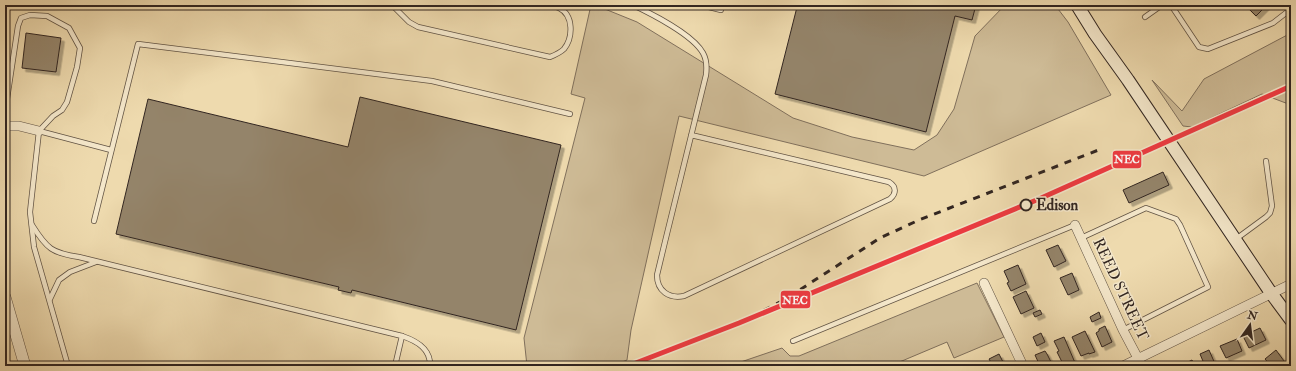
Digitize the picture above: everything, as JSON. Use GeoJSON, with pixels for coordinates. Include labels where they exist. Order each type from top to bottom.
{"type":"FeatureCollection","features":[{"type":"Feature","properties":{"kind":"main road"},"geometry":{"type":"LineString","coordinates":[[1080,7],[1095,34],[1132,86],[1271,293],[1291,320]]}},
{"type":"Feature","properties":{"kind":"street"},"geometry":{"type":"LineString","coordinates":[[5,126],[19,126],[39,131]]}},
{"type":"Feature","properties":{"kind":"street","name":"REED STREET"},"geometry":{"type":"LineString","coordinates":[[1075,225],[1123,330],[1140,362]]}},
{"type":"Feature","properties":{"kind":"street"},"geometry":{"type":"LineString","coordinates":[[984,283],[1023,366]]}},
{"type":"Feature","properties":{"kind":"street"},"geometry":{"type":"LineString","coordinates":[[1123,366],[1140,362],[1291,284]]}},
{"type":"Feature","properties":{"kind":"street"},"geometry":{"type":"LineString","coordinates":[[5,297],[25,366]]}},
{"type":"Feature","properties":{"kind":"lane"},"geometry":{"type":"LineString","coordinates":[[392,5],[410,22],[418,27],[550,57],[558,54],[564,49],[571,30],[570,22],[566,13],[559,8],[547,5]]}},
{"type":"Feature","properties":{"kind":"lane"},"geometry":{"type":"LineString","coordinates":[[633,5],[666,22],[692,41],[703,53],[707,67],[656,275],[657,282],[664,292],[670,296],[684,296],[890,199],[895,192],[894,187],[889,182],[691,135]]}},
{"type":"Feature","properties":{"kind":"lane"},"geometry":{"type":"LineString","coordinates":[[701,5],[721,10],[721,5]]}},
{"type":"Feature","properties":{"kind":"lane"},"geometry":{"type":"LineString","coordinates":[[1145,17],[1162,5]]}},
{"type":"Feature","properties":{"kind":"lane"},"geometry":{"type":"LineString","coordinates":[[1171,5],[1199,46],[1208,49],[1272,23],[1291,9]]}},
{"type":"Feature","properties":{"kind":"lane"},"geometry":{"type":"LineString","coordinates":[[5,112],[18,26],[21,18],[30,15],[46,16],[69,28],[80,48],[77,67],[67,102],[62,110],[53,116],[39,131],[30,212],[34,247],[68,366]]}},
{"type":"Feature","properties":{"kind":"lane"},"geometry":{"type":"LineString","coordinates":[[94,222],[138,44],[432,81],[570,114]]}},
{"type":"Feature","properties":{"kind":"lane"},"geometry":{"type":"LineString","coordinates":[[39,131],[111,150]]}},
{"type":"Feature","properties":{"kind":"lane"},"geometry":{"type":"LineString","coordinates":[[1235,240],[1270,213],[1272,206],[1266,161]]}},
{"type":"Feature","properties":{"kind":"lane"},"geometry":{"type":"LineString","coordinates":[[1081,238],[1146,208],[1176,219],[1180,225],[1208,287],[1123,330]]}},
{"type":"Feature","properties":{"kind":"lane"},"geometry":{"type":"LineString","coordinates":[[31,223],[43,242],[53,250],[62,254],[402,336],[419,344],[427,351],[431,359],[430,366]]}},
{"type":"Feature","properties":{"kind":"lane"},"geometry":{"type":"LineString","coordinates":[[793,341],[1075,225]]}},
{"type":"Feature","properties":{"kind":"lane"},"geometry":{"type":"LineString","coordinates":[[50,299],[59,280],[82,266],[97,262]]}},
{"type":"Feature","properties":{"kind":"lane"},"geometry":{"type":"LineString","coordinates":[[395,366],[402,336]]}},
{"type":"Feature","properties":{"kind":"shaded area"},"geometry":{"type":"Polygon","coordinates":[[[591,5],[595,5],[637,22],[793,118],[852,137],[914,150],[937,135],[954,109],[975,36],[1005,5],[1055,5],[1068,22],[1111,95],[924,176],[679,116],[631,330],[627,360],[612,366],[527,366],[524,338],[585,98],[571,94],[591,5]]]}},
{"type":"Feature","properties":{"kind":"shaded area"},"geometry":{"type":"Polygon","coordinates":[[[1291,33],[1291,105],[1262,94],[1192,127],[1183,126],[1152,80],[1182,111],[1204,79],[1291,33]]]}},
{"type":"Feature","properties":{"kind":"shaded area"},"geometry":{"type":"Polygon","coordinates":[[[977,283],[1004,337],[954,358],[947,342],[890,366],[729,366],[782,348],[790,356],[799,356],[977,283]]]}},
{"type":"Feature","properties":{"kind":"building"},"geometry":{"type":"Polygon","coordinates":[[[794,5],[976,5],[972,20],[955,16],[926,132],[775,94],[797,7],[794,7],[794,5]]]}},
{"type":"Feature","properties":{"kind":"building"},"geometry":{"type":"Polygon","coordinates":[[[1245,5],[1267,5],[1256,16],[1245,5]]]}},
{"type":"Feature","properties":{"kind":"building"},"geometry":{"type":"Polygon","coordinates":[[[26,33],[61,38],[56,72],[22,68],[26,33]]]}},
{"type":"Feature","properties":{"kind":"building"},"geometry":{"type":"Polygon","coordinates":[[[360,97],[561,145],[516,330],[352,290],[351,293],[338,290],[339,287],[116,234],[148,99],[348,147],[360,97]]]}},
{"type":"Feature","properties":{"kind":"building"},"geometry":{"type":"Polygon","coordinates":[[[1163,172],[1169,185],[1129,203],[1123,190],[1163,172]]]}},
{"type":"Feature","properties":{"kind":"building"},"geometry":{"type":"Polygon","coordinates":[[[1058,245],[1066,261],[1054,267],[1046,250],[1058,245]]]}},
{"type":"Feature","properties":{"kind":"building"},"geometry":{"type":"Polygon","coordinates":[[[1018,265],[1026,284],[1011,291],[1004,271],[1018,265]]]}},
{"type":"Feature","properties":{"kind":"building"},"geometry":{"type":"Polygon","coordinates":[[[1072,273],[1079,290],[1068,295],[1060,278],[1072,273]]]}},
{"type":"Feature","properties":{"kind":"building"},"geometry":{"type":"Polygon","coordinates":[[[1026,291],[1034,308],[1021,314],[1013,297],[1026,291]]]}},
{"type":"Feature","properties":{"kind":"building"},"geometry":{"type":"Polygon","coordinates":[[[1040,310],[1042,314],[1035,317],[1033,313],[1040,310]]]}},
{"type":"Feature","properties":{"kind":"building"},"geometry":{"type":"Polygon","coordinates":[[[1099,312],[1101,318],[1092,322],[1090,317],[1099,312]]]}},
{"type":"Feature","properties":{"kind":"building"},"geometry":{"type":"Polygon","coordinates":[[[1105,326],[1112,342],[1102,347],[1096,333],[1099,329],[1105,326]]]}},
{"type":"Feature","properties":{"kind":"building"},"geometry":{"type":"Polygon","coordinates":[[[1260,328],[1266,340],[1249,348],[1243,336],[1260,328]]]}},
{"type":"Feature","properties":{"kind":"building"},"geometry":{"type":"Polygon","coordinates":[[[1085,331],[1095,352],[1081,356],[1072,337],[1085,331]]]}},
{"type":"Feature","properties":{"kind":"building"},"geometry":{"type":"Polygon","coordinates":[[[1041,333],[1045,342],[1037,346],[1033,337],[1041,333]]]}},
{"type":"Feature","properties":{"kind":"building"},"geometry":{"type":"Polygon","coordinates":[[[1064,337],[1076,365],[1074,366],[1064,366],[1057,352],[1059,351],[1054,341],[1064,337]]]}},
{"type":"Feature","properties":{"kind":"building"},"geometry":{"type":"Polygon","coordinates":[[[1237,339],[1242,351],[1226,358],[1220,346],[1237,339]]]}},
{"type":"Feature","properties":{"kind":"building"},"geometry":{"type":"Polygon","coordinates":[[[1209,350],[1216,366],[1205,366],[1200,354],[1209,350]]]}},
{"type":"Feature","properties":{"kind":"building"},"geometry":{"type":"Polygon","coordinates":[[[1276,350],[1287,366],[1271,366],[1265,359],[1276,350]]]}},
{"type":"Feature","properties":{"kind":"building"},"geometry":{"type":"Polygon","coordinates":[[[1045,351],[1053,366],[1040,366],[1035,355],[1045,351]]]}},
{"type":"Feature","properties":{"kind":"building"},"geometry":{"type":"Polygon","coordinates":[[[999,354],[1003,362],[993,366],[989,359],[999,354]]]}},
{"type":"Feature","properties":{"kind":"building"},"geometry":{"type":"Polygon","coordinates":[[[1192,360],[1195,366],[1182,366],[1182,365],[1192,360]]]}},
{"type":"Feature","properties":{"kind":"railway"},"geometry":{"type":"LineString","coordinates":[[739,323],[784,300],[880,238],[919,220],[1101,149]]}},
{"type":"Feature","properties":{"kind":"transit line","name":"NEC"},"geometry":{"type":"LineString","coordinates":[[628,366],[739,323],[1039,199],[1291,86]]}},
{"type":"Feature","properties":{"kind":"place","name":"Edison"},"geometry":{"type":"Point","coordinates":[1026,205]}}]}
